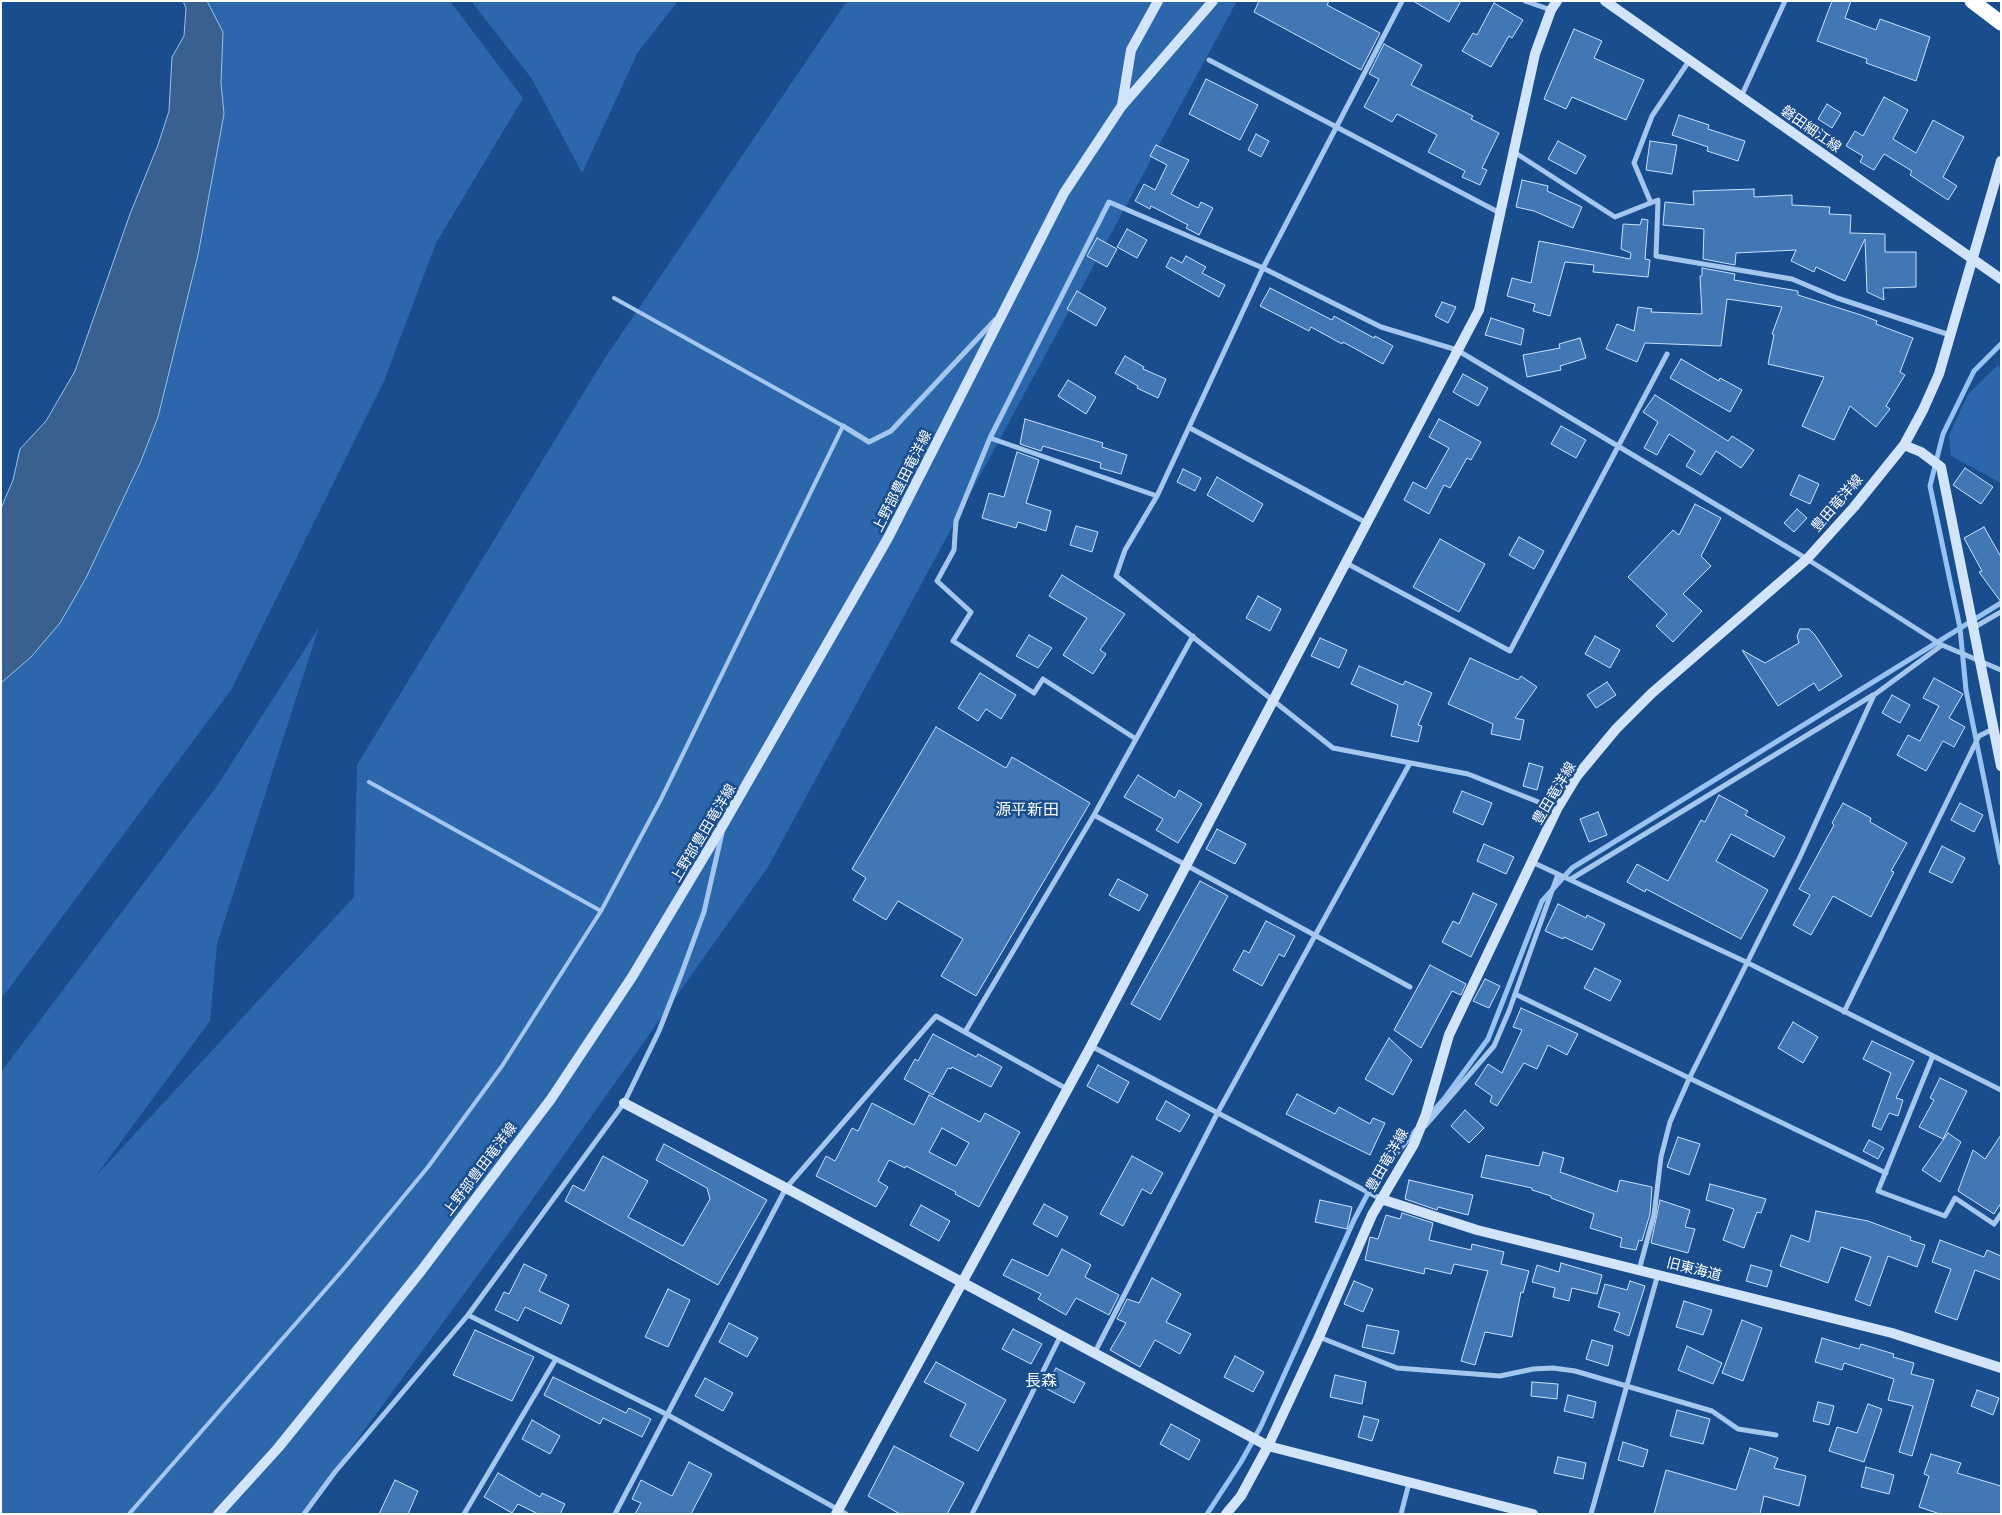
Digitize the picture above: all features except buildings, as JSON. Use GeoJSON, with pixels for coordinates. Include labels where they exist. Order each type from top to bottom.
{"type":"FeatureCollection","features":[{"type":"Feature","properties":{"kind":"highway"},"geometry":{"type":"LineString","coordinates":[[1972,1],[2001,23]]}},
{"type":"Feature","properties":{"kind":"main road","name":"上野部豊田竜洋線"},"geometry":{"type":"LineString","coordinates":[[1121,107],[1132,50],[1158,1]]}},
{"type":"Feature","properties":{"kind":"main road","name":"上野部豊田竜洋線"},"geometry":{"type":"LineString","coordinates":[[218,1514],[278,1448],[421,1271],[550,1099],[632,977],[724,825],[888,538],[1064,193],[1121,107],[1213,1]]}},
{"type":"Feature","properties":{"kind":"main road","name":"磐田細江線"},"geometry":{"type":"LineString","coordinates":[[1605,1],[1974,258],[2001,279]]}},
{"type":"Feature","properties":{"kind":"main road"},"geometry":{"type":"LineString","coordinates":[[840,1513],[960,1282],[1090,1046],[1479,310],[1535,54],[1554,6]]}},
{"type":"Feature","properties":{"kind":"main road","name":"豊田竜洋線"},"geometry":{"type":"LineString","coordinates":[[1226,1514],[1241,1496],[1268,1446],[1319,1337],[1372,1214],[1419,1132],[1449,1035],[1557,809],[1577,776],[1616,728],[1652,693],[1807,559],[1854,507],[1904,445],[1923,410],[1939,374],[2001,161]]}},
{"type":"Feature","properties":{"kind":"main road"},"geometry":{"type":"LineString","coordinates":[[1904,445],[1920,452],[1941,467],[2001,766]]}},
{"type":"Feature","properties":{"kind":"main road"},"geometry":{"type":"LineString","coordinates":[[624,1104],[786,1188],[1060,1337],[1268,1446],[1533,1514]]}},
{"type":"Feature","properties":{"kind":"main road","name":"旧東海道"},"geometry":{"type":"LineString","coordinates":[[1381,1199],[1477,1230],[1892,1333],[2001,1368]]}},
{"type":"Feature","properties":{"kind":"street"},"geometry":{"type":"LineString","coordinates":[[1402,1],[1263,268],[1157,496],[1125,550],[1116,576],[1333,748],[1468,774],[1557,809]]}},
{"type":"Feature","properties":{"kind":"street"},"geometry":{"type":"LineString","coordinates":[[1525,1],[1554,6]]}},
{"type":"Feature","properties":{"kind":"street"},"geometry":{"type":"LineString","coordinates":[[1742,97],[1785,1]]}},
{"type":"Feature","properties":{"kind":"street"},"geometry":{"type":"LineString","coordinates":[[1209,60],[1500,213]]}},
{"type":"Feature","properties":{"kind":"street"},"geometry":{"type":"LineString","coordinates":[[1651,203],[1634,163],[1652,116],[1689,60]]}},
{"type":"Feature","properties":{"kind":"street"},"geometry":{"type":"LineString","coordinates":[[1514,152],[1615,217],[1658,200],[1656,256],[1792,279],[1837,298],[1950,335]]}},
{"type":"Feature","properties":{"kind":"street"},"geometry":{"type":"LineString","coordinates":[[1136,739],[1043,679],[1034,694],[953,641],[971,612],[937,581],[954,550],[956,521],[990,438],[1109,202],[1263,268],[1381,327],[1457,350],[1807,559],[1942,645],[1979,659],[2001,670]]}},
{"type":"Feature","properties":{"kind":"street"},"geometry":{"type":"LineString","coordinates":[[843,426],[869,442],[891,431],[1007,306]]}},
{"type":"Feature","properties":{"kind":"street"},"geometry":{"type":"LineString","coordinates":[[1346,563],[1510,651],[1667,354]]}},
{"type":"Feature","properties":{"kind":"street"},"geometry":{"type":"LineString","coordinates":[[1190,428],[1367,523]]}},
{"type":"Feature","properties":{"kind":"street"},"geometry":{"type":"LineString","coordinates":[[990,438],[1157,496]]}},
{"type":"Feature","properties":{"kind":"street"},"geometry":{"type":"LineString","coordinates":[[1973,629],[2001,612]]}},
{"type":"Feature","properties":{"kind":"street"},"geometry":{"type":"LineString","coordinates":[[966,1032],[1094,815],[1193,636]]}},
{"type":"Feature","properties":{"kind":"street"},"geometry":{"type":"LineString","coordinates":[[1571,879],[1874,695],[1942,645]]}},
{"type":"Feature","properties":{"kind":"street"},"geometry":{"type":"LineString","coordinates":[[1638,1270],[1654,1215],[1661,1157],[1670,1122],[1689,1078],[1799,859],[1874,695]]}},
{"type":"Feature","properties":{"kind":"street"},"geometry":{"type":"LineString","coordinates":[[1844,1012],[1979,736],[1993,730]]}},
{"type":"Feature","properties":{"kind":"street"},"geometry":{"type":"LineString","coordinates":[[1094,1355],[1218,1112],[1317,936],[1410,763]]}},
{"type":"Feature","properties":{"kind":"street"},"geometry":{"type":"LineString","coordinates":[[1094,815],[1410,987]]}},
{"type":"Feature","properties":{"kind":"street"},"geometry":{"type":"LineString","coordinates":[[304,1514],[335,1472],[468,1315],[624,1104],[660,1031],[704,912],[724,825]]}},
{"type":"Feature","properties":{"kind":"street"},"geometry":{"type":"LineString","coordinates":[[1532,862],[1746,962],[1932,1058],[2001,1090]]}},
{"type":"Feature","properties":{"kind":"street"},"geometry":{"type":"LineString","coordinates":[[1419,1132],[1494,1046],[1515,994],[1558,874]]}},
{"type":"Feature","properties":{"kind":"street"},"geometry":{"type":"LineString","coordinates":[[1515,994],[1886,1173]]}},
{"type":"Feature","properties":{"kind":"street"},"geometry":{"type":"LineString","coordinates":[[615,1514],[786,1188],[936,1016],[1067,1089]]}},
{"type":"Feature","properties":{"kind":"street"},"geometry":{"type":"LineString","coordinates":[[1090,1046],[1381,1199]]}},
{"type":"Feature","properties":{"kind":"street"},"geometry":{"type":"LineString","coordinates":[[1932,1058],[1878,1191],[1945,1216],[1955,1198],[1994,1224],[2001,1214]]}},
{"type":"Feature","properties":{"kind":"street"},"geometry":{"type":"LineString","coordinates":[[1591,1514],[1658,1274]]}},
{"type":"Feature","properties":{"kind":"street"},"geometry":{"type":"LineString","coordinates":[[468,1315],[668,1415],[840,1513]]}},
{"type":"Feature","properties":{"kind":"street"},"geometry":{"type":"LineString","coordinates":[[972,1514],[1060,1337]]}},
{"type":"Feature","properties":{"kind":"street"},"geometry":{"type":"LineString","coordinates":[[1319,1337],[1397,1368],[1500,1376],[1533,1369],[1553,1368],[1627,1386],[1712,1411],[1738,1429],[1776,1434]]}},
{"type":"Feature","properties":{"kind":"street"},"geometry":{"type":"LineString","coordinates":[[464,1514],[556,1359]]}},
{"type":"Feature","properties":{"kind":"street"},"geometry":{"type":"LineString","coordinates":[[1401,1514],[1409,1483]]}},
{"type":"Feature","properties":{"kind":"lane"},"geometry":{"type":"LineString","coordinates":[[128,1514],[347,1265],[428,1167],[502,1066],[601,911],[661,799],[843,426],[614,298]]}},
{"type":"Feature","properties":{"kind":"lane"},"geometry":{"type":"LineString","coordinates":[[369,782],[601,911]]}},
{"type":"Feature","properties":{"kind":"shaded area"},"geometry":{"type":"Polygon","coordinates":[[[183,1],[207,1],[223,32],[221,83],[224,114],[198,255],[158,417],[141,461],[86,578],[60,623],[31,657],[1,683],[1,508],[13,480],[20,449],[46,421],[75,371],[130,214],[158,145],[169,111],[172,57],[184,36],[186,8],[183,1]]]}},
{"type":"Feature","properties":{"kind":"shaded area"},"geometry":{"type":"Polygon","coordinates":[[[206,1],[450,1],[523,98],[436,243],[384,381],[231,690],[1,999],[1,678],[206,1]]]}},
{"type":"Feature","properties":{"kind":"shaded area"},"geometry":{"type":"Polygon","coordinates":[[[471,1],[678,1],[638,52],[582,173],[532,79],[471,1]]]}},
{"type":"Feature","properties":{"kind":"shaded area"},"geometry":{"type":"Polygon","coordinates":[[[847,1],[1237,1],[768,867],[510,1231],[303,1514],[1,1514],[1,1072],[217,786],[319,627],[217,944],[210,1021],[95,1177],[354,897],[357,765],[603,361],[847,1]]]}},
{"type":"Feature","properties":{"kind":"shaded area"},"geometry":{"type":"Polygon","coordinates":[[[1998,365],[2001,369],[2001,483],[1951,456],[1949,435],[1968,394],[1998,365]]]}},
{"type":"Feature","properties":{"kind":"waterway"},"geometry":{"type":"LineString","coordinates":[[2001,344],[1974,371],[1943,434],[1930,486],[1960,628],[1966,690],[2001,863]]}},
{"type":"Feature","properties":{"kind":"waterway"},"geometry":{"type":"LineString","coordinates":[[1427,1118],[1444,1099],[1488,1039],[1542,901],[1572,868],[2001,603]]}},
{"type":"Feature","properties":{"kind":"waterway"},"geometry":{"type":"LineString","coordinates":[[1207,1514],[1241,1462],[1261,1426],[1354,1220],[1376,1178],[1416,1130]]}},
{"type":"Feature","properties":{"kind":"district","name":"源平新田"},"geometry":{"type":"Point","coordinates":[1027,810]}},
{"type":"Feature","properties":{"kind":"district","name":"長森"},"geometry":{"type":"Point","coordinates":[1041,1381]}}]}
